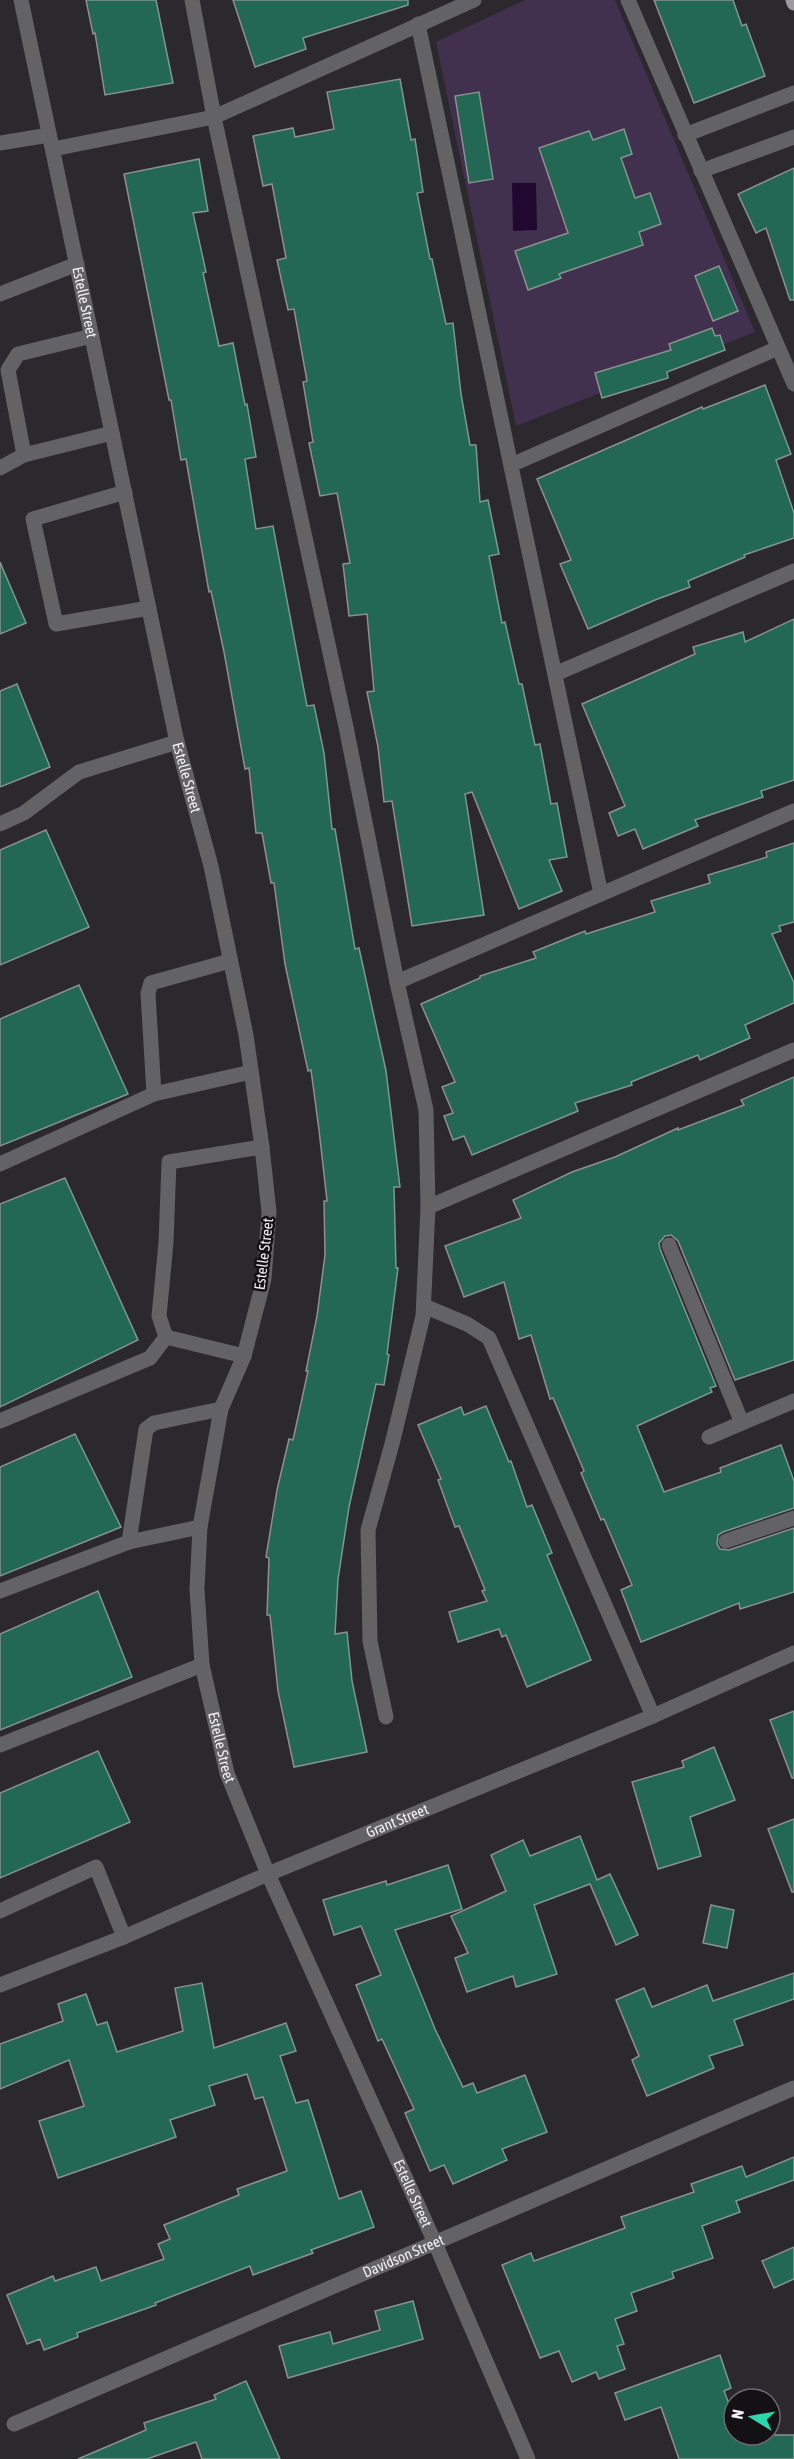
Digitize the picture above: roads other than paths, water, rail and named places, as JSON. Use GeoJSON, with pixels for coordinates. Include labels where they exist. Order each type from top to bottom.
{"type":"FeatureCollection","features":[{"type":"Feature","properties":{"kind":"street","name":"Estelle Street"},"geometry":{"type":"LineString","coordinates":[[21,0],[177,742],[211,866],[251,1072],[262,1147],[269,1212],[264,1279],[244,1356],[221,1409],[200,1527],[197,1589],[202,1665],[227,1773],[268,1874],[435,2243],[528,2459]]}},
{"type":"Feature","properties":{"kind":"street"},"geometry":{"type":"LineString","coordinates":[[192,0],[214,117],[426,1110],[428,1207],[423,1316],[392,1444],[368,1530],[370,1641],[386,1716]]}},
{"type":"Feature","properties":{"kind":"street"},"geometry":{"type":"LineString","coordinates":[[0,143],[51,142],[214,117],[474,0]]}},
{"type":"Feature","properties":{"kind":"street"},"geometry":{"type":"LineString","coordinates":[[628,0],[794,384]]}},
{"type":"Feature","properties":{"kind":"street"},"geometry":{"type":"LineString","coordinates":[[418,24],[601,894]]}},
{"type":"Feature","properties":{"kind":"street"},"geometry":{"type":"LineString","coordinates":[[686,135],[794,93]]}},
{"type":"Feature","properties":{"kind":"street"},"geometry":{"type":"LineString","coordinates":[[701,171],[794,137]]}},
{"type":"Feature","properties":{"kind":"street"},"geometry":{"type":"LineString","coordinates":[[0,294],[77,264]]}},
{"type":"Feature","properties":{"kind":"street"},"geometry":{"type":"LineString","coordinates":[[24,455],[8,370],[18,354],[92,336]]}},
{"type":"Feature","properties":{"kind":"street"},"geometry":{"type":"LineString","coordinates":[[511,465],[778,348]]}},
{"type":"Feature","properties":{"kind":"street"},"geometry":{"type":"LineString","coordinates":[[0,468],[24,455],[112,433]]}},
{"type":"Feature","properties":{"kind":"street"},"geometry":{"type":"LineString","coordinates":[[125,492],[33,519],[56,624],[149,608]]}},
{"type":"Feature","properties":{"kind":"street"},"geometry":{"type":"LineString","coordinates":[[555,674],[794,571]]}},
{"type":"Feature","properties":{"kind":"street"},"geometry":{"type":"LineString","coordinates":[[0,824],[24,813],[79,772],[177,742]]}},
{"type":"Feature","properties":{"kind":"street"},"geometry":{"type":"LineString","coordinates":[[397,982],[794,811]]}},
{"type":"Feature","properties":{"kind":"street"},"geometry":{"type":"LineString","coordinates":[[154,1094],[148,993],[150,983],[230,961]]}},
{"type":"Feature","properties":{"kind":"street"},"geometry":{"type":"LineString","coordinates":[[428,1207],[794,1050]]}},
{"type":"Feature","properties":{"kind":"street"},"geometry":{"type":"LineString","coordinates":[[0,1164],[154,1094],[251,1072]]}},
{"type":"Feature","properties":{"kind":"street"},"geometry":{"type":"LineString","coordinates":[[166,1337],[159,1316],[166,1243],[169,1162],[262,1147]]}},
{"type":"Feature","properties":{"kind":"street"},"geometry":{"type":"LineString","coordinates":[[669,1245],[742,1423]]}},
{"type":"Feature","properties":{"kind":"street"},"geometry":{"type":"LineString","coordinates":[[424,1306],[467,1324],[489,1338],[653,1716]]}},
{"type":"Feature","properties":{"kind":"street"},"geometry":{"type":"LineString","coordinates":[[166,1337],[244,1356]]}},
{"type":"Feature","properties":{"kind":"street"},"geometry":{"type":"LineString","coordinates":[[0,1421],[150,1359],[166,1337]]}},
{"type":"Feature","properties":{"kind":"street"},"geometry":{"type":"LineString","coordinates":[[709,1437],[793,1405]]}},
{"type":"Feature","properties":{"kind":"street"},"geometry":{"type":"LineString","coordinates":[[129,1542],[146,1429],[154,1423],[221,1409]]}},
{"type":"Feature","properties":{"kind":"street"},"geometry":{"type":"LineString","coordinates":[[726,1541],[794,1518]]}},
{"type":"Feature","properties":{"kind":"street"},"geometry":{"type":"LineString","coordinates":[[0,1591],[129,1542],[200,1527]]}},
{"type":"Feature","properties":{"kind":"street","name":"Grant Street"},"geometry":{"type":"LineString","coordinates":[[0,1986],[124,1937],[268,1874],[653,1716],[794,1653]]}},
{"type":"Feature","properties":{"kind":"street"},"geometry":{"type":"LineString","coordinates":[[0,1745],[202,1665]]}},
{"type":"Feature","properties":{"kind":"street"},"geometry":{"type":"LineString","coordinates":[[0,1911],[96,1867],[124,1937]]}},
{"type":"Feature","properties":{"kind":"street","name":"Davidson Street"},"geometry":{"type":"LineString","coordinates":[[14,2424],[794,2088]]}}]}
